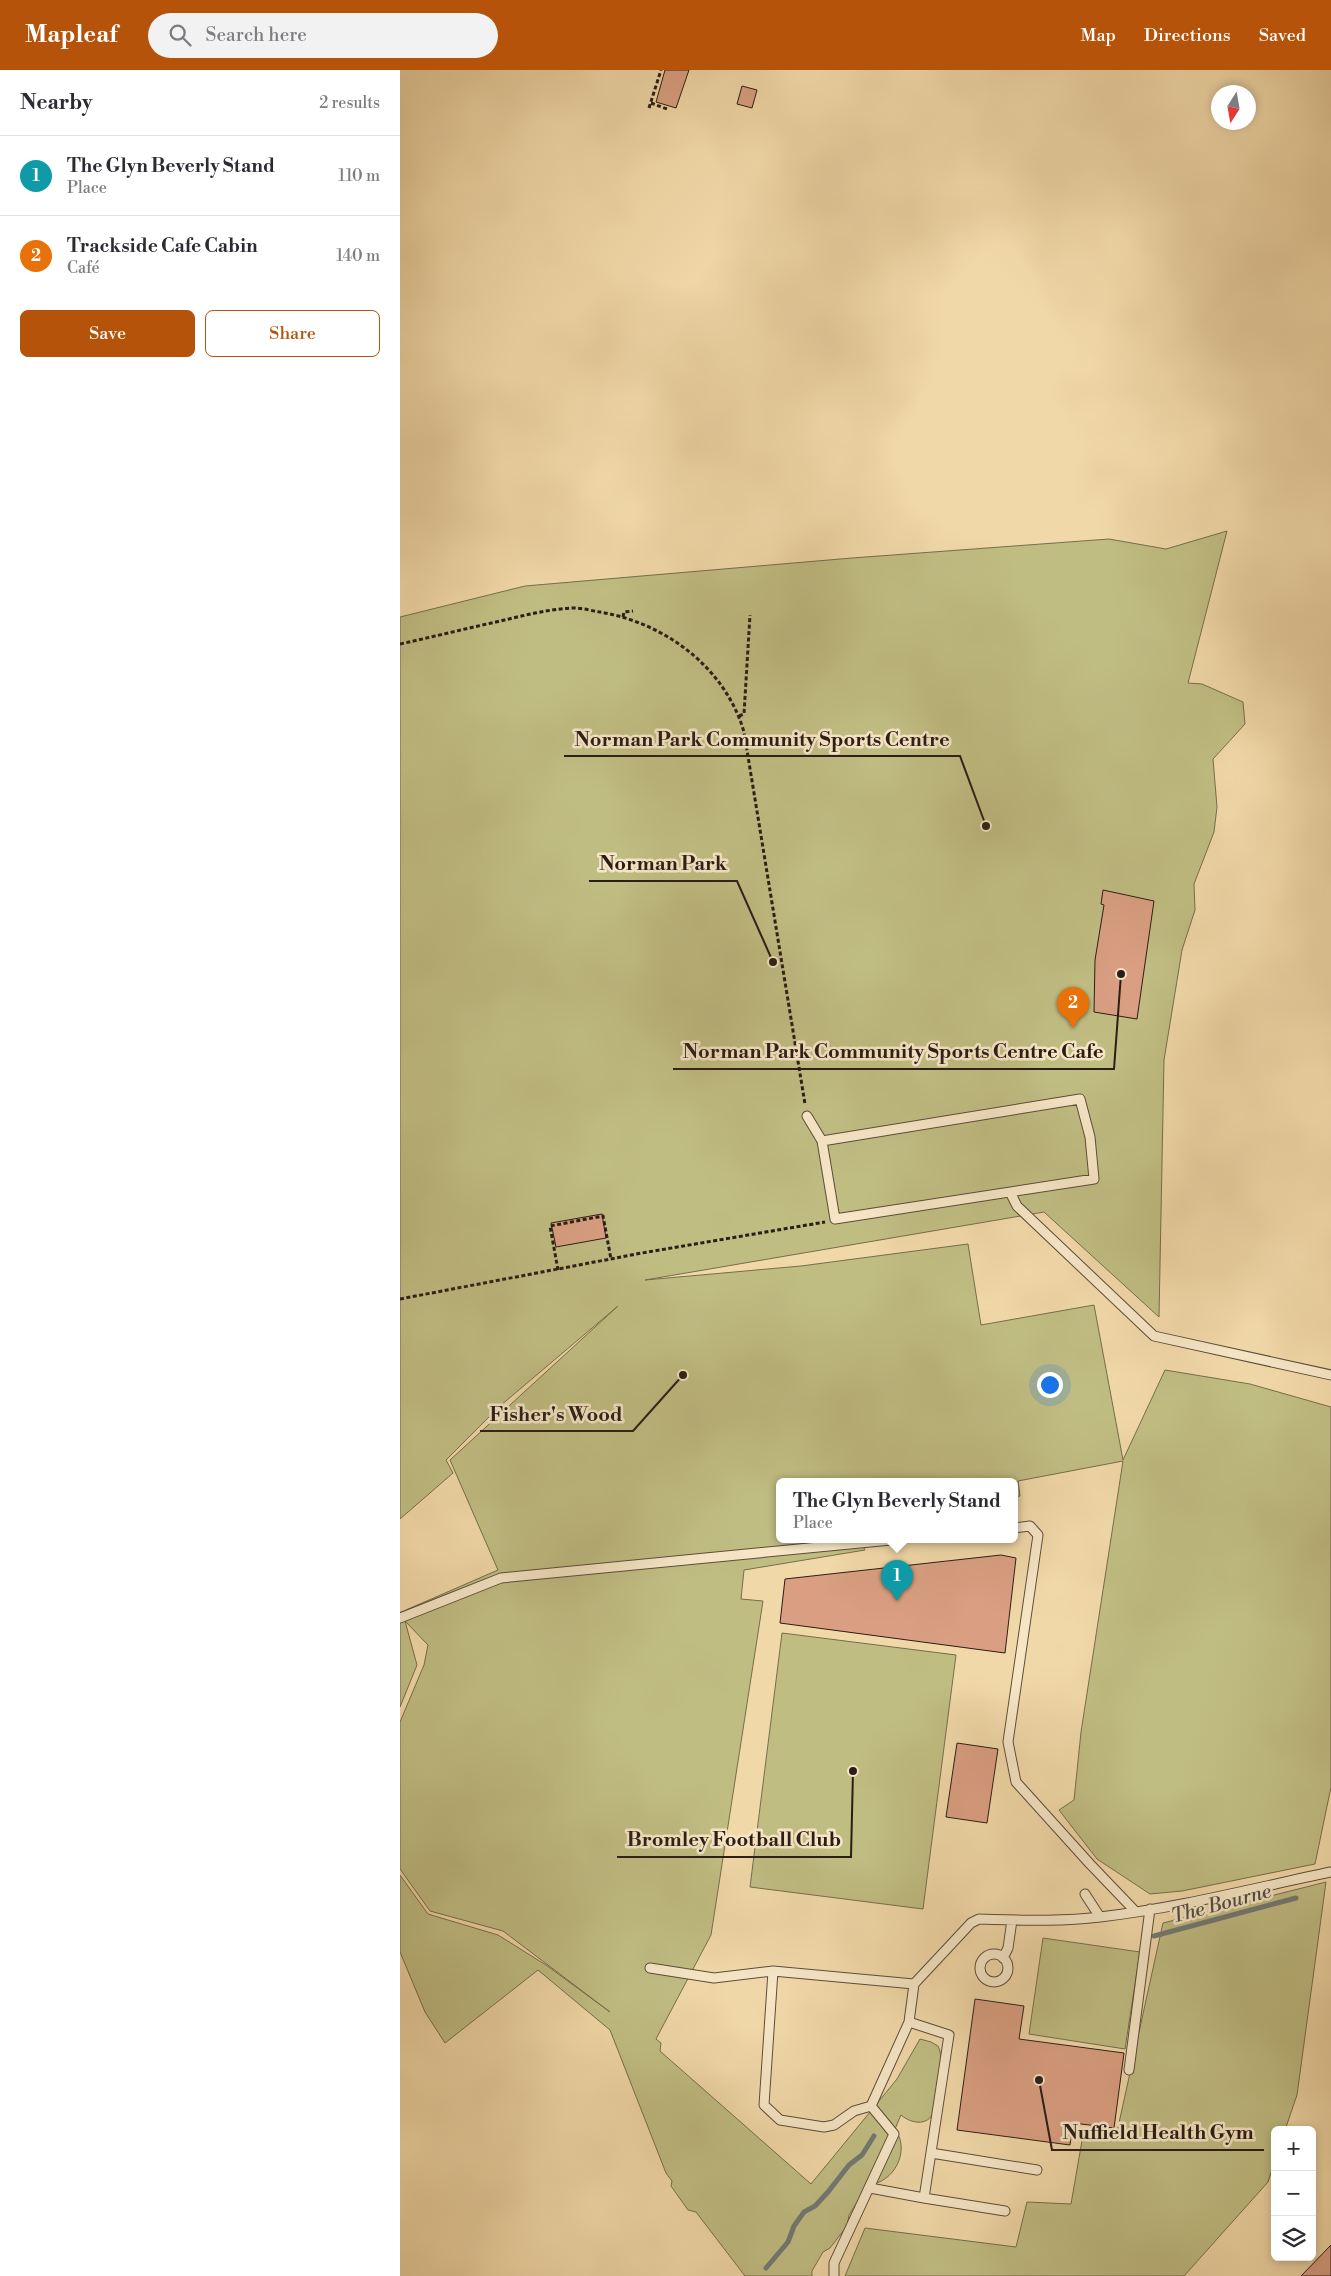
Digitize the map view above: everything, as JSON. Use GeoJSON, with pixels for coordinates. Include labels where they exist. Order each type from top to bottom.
{"type":"FeatureCollection","features":[{"type":"Feature","properties":{"kind":"lane"},"geometry":{"type":"LineString","coordinates":[[807,1116],[822,1141],[835,1219],[1094,1179],[1090,1137],[1080,1099],[822,1141]]}},
{"type":"Feature","properties":{"kind":"lane"},"geometry":{"type":"LineString","coordinates":[[1010,1192],[1017,1206],[1154,1336],[1331,1374]]}},
{"type":"Feature","properties":{"kind":"lane"},"geometry":{"type":"LineString","coordinates":[[1018,1528],[1030,1526],[1038,1534],[1008,1742],[1016,1782],[1135,1911]]}},
{"type":"Feature","properties":{"kind":"lane"},"geometry":{"type":"LineString","coordinates":[[400,1618],[501,1578],[860,1543]]}},
{"type":"Feature","properties":{"kind":"lane"},"geometry":{"type":"LineString","coordinates":[[773,1971],[764,2105],[780,2120],[824,2127],[834,2125],[854,2111],[871,2106],[909,2022],[914,1984],[971,1923],[979,1919],[1047,1920],[1100,1917],[1196,1903],[1331,1872]]}},
{"type":"Feature","properties":{"kind":"lane"},"geometry":{"type":"LineString","coordinates":[[1085,1894],[1100,1917]]}},
{"type":"Feature","properties":{"kind":"lane"},"geometry":{"type":"LineString","coordinates":[[1128,2070],[1150,1909]]}},
{"type":"Feature","properties":{"kind":"lane"},"geometry":{"type":"LineString","coordinates":[[1004,1958],[1008,1948],[1012,1920]]}},
{"type":"Feature","properties":{"kind":"lane"},"geometry":{"type":"LineString","coordinates":[[650,1968],[714,1978],[773,1971],[914,1984]]}},
{"type":"Feature","properties":{"kind":"lane"},"geometry":{"type":"LineString","coordinates":[[909,2022],[949,2035],[924,2198]]}},
{"type":"Feature","properties":{"kind":"lane"},"geometry":{"type":"LineString","coordinates":[[834,2276],[834,2263],[894,2134],[871,2106]]}},
{"type":"Feature","properties":{"kind":"lane"},"geometry":{"type":"LineString","coordinates":[[931,2153],[1037,2170]]}},
{"type":"Feature","properties":{"kind":"lane"},"geometry":{"type":"LineString","coordinates":[[870,2188],[1005,2211]]}},
{"type":"Feature","properties":{"kind":"path"},"geometry":{"type":"LineString","coordinates":[[649,108],[661,70]]}},
{"type":"Feature","properties":{"kind":"path"},"geometry":{"type":"LineString","coordinates":[[650,104],[666,109]]}},
{"type":"Feature","properties":{"kind":"path"},"geometry":{"type":"LineString","coordinates":[[400,644],[545,610],[576,608],[623,617],[650,628],[681,646],[696,658],[721,684],[739,716],[744,732],[807,1116]]}},
{"type":"Feature","properties":{"kind":"path"},"geometry":{"type":"LineString","coordinates":[[623,617],[624,612],[632,611]]}},
{"type":"Feature","properties":{"kind":"path"},"geometry":{"type":"LineString","coordinates":[[739,716],[744,714],[750,615]]}},
{"type":"Feature","properties":{"kind":"path"},"geometry":{"type":"LineString","coordinates":[[558,1270],[550,1226],[591,1220],[603,1216],[611,1259]]}},
{"type":"Feature","properties":{"kind":"path"},"geometry":{"type":"LineString","coordinates":[[400,1299],[835,1219]]}},
{"type":"Feature","properties":{"kind":"shaded area"},"geometry":{"type":"Polygon","coordinates":[[[1227,531],[1188,683],[1202,684],[1243,702],[1245,724],[1213,759],[1217,807],[1214,832],[1194,884],[1195,910],[1182,950],[1164,1060],[1159,1317],[1044,1212],[645,1280],[801,1266],[968,1244],[981,1325],[1094,1305],[1123,1460],[1165,1370],[1250,1384],[1331,1407],[1331,1787],[1315,1864],[1182,1891],[1150,1894],[1097,1859],[1059,1810],[1074,1800],[1081,1732],[1123,1461],[1018,1481],[1018,1478],[776,1478],[776,1543],[862,1543],[865,1550],[744,1570],[741,1599],[763,1601],[711,1935],[656,2039],[661,2043],[660,2051],[811,2184],[897,2079],[920,2039],[938,2046],[941,2055],[941,2066],[936,2092],[936,2107],[933,2115],[925,2121],[916,2122],[901,2115],[895,2129],[900,2138],[901,2147],[897,2164],[885,2178],[877,2183],[868,2185],[849,2215],[847,2226],[830,2248],[823,2252],[812,2271],[812,2276],[745,2276],[696,2212],[688,2210],[671,2186],[672,2181],[666,2173],[610,2030],[538,1970],[445,2043],[425,2012],[400,1952],[400,1875],[428,1914],[498,1935],[546,1965],[610,2012],[503,1931],[430,1911],[400,1869],[400,1722],[424,1665],[428,1645],[405,1621],[417,1665],[400,1707],[400,1622],[405,1619],[406,1610],[498,1570],[450,1460],[618,1306],[500,1406],[446,1460],[453,1473],[400,1519],[400,617],[525,586],[852,558],[1109,539],[1166,549],[1227,531]]]}},
{"type":"Feature","properties":{"kind":"shaded area"},"geometry":{"type":"Polygon","coordinates":[[[782,1633],[956,1655],[923,1909],[750,1887],[782,1633]]]}},
{"type":"Feature","properties":{"kind":"shaded area"},"geometry":{"type":"Polygon","coordinates":[[[1326,1882],[1297,2095],[1286,2126],[1271,2126],[1271,2173],[1268,2182],[1184,2276],[845,2276],[865,2228],[1016,2247],[1027,2202],[1071,2204],[1084,2129],[1117,2132],[1163,1923],[1326,1882]]]}},
{"type":"Feature","properties":{"kind":"shaded area"},"geometry":{"type":"Polygon","coordinates":[[[1043,1938],[1140,1952],[1125,2049],[1029,2034],[1043,1938]]]}},
{"type":"Feature","properties":{"kind":"building"},"geometry":{"type":"Polygon","coordinates":[[[665,70],[689,70],[676,108],[656,102],[665,70]]]}},
{"type":"Feature","properties":{"kind":"building"},"geometry":{"type":"Polygon","coordinates":[[[742,86],[757,90],[752,108],[737,104],[742,86]]]}},
{"type":"Feature","properties":{"kind":"building"},"geometry":{"type":"Polygon","coordinates":[[[1103,890],[1154,901],[1137,1019],[1094,1012],[1095,960],[1104,905],[1101,904],[1103,890]]]}},
{"type":"Feature","properties":{"kind":"building"},"geometry":{"type":"Polygon","coordinates":[[[602,1214],[606,1238],[556,1247],[551,1223],[602,1214]]]}},
{"type":"Feature","properties":{"kind":"building"},"geometry":{"type":"Polygon","coordinates":[[[1001,1555],[1016,1558],[1005,1653],[780,1623],[785,1579],[1001,1555]]]}},
{"type":"Feature","properties":{"kind":"building"},"geometry":{"type":"Polygon","coordinates":[[[957,1743],[998,1749],[987,1823],[946,1817],[957,1743]]]}},
{"type":"Feature","properties":{"kind":"building"},"geometry":{"type":"Polygon","coordinates":[[[975,1999],[1024,2006],[1019,2039],[1124,2053],[1114,2128],[1073,2123],[1070,2145],[957,2130],[975,1999]]]}},
{"type":"Feature","properties":{"kind":"building"},"geometry":{"type":"Polygon","coordinates":[[[1331,2245],[1331,2276],[1301,2276],[1316,2261],[1331,2245]]]}},
{"type":"Feature","properties":{"kind":"waterway","name":"The Bourne"},"geometry":{"type":"LineString","coordinates":[[1154,1936],[1296,1898]]}},
{"type":"Feature","properties":{"kind":"waterway","name":"The Bourne"},"geometry":{"type":"LineString","coordinates":[[766,2268],[788,2242],[794,2226],[804,2212],[815,2206],[828,2192],[849,2165],[862,2155],[874,2136]]}},
{"type":"Feature","properties":{"kind":"place","name":"Norman Park Community Sports Centre"},"geometry":{"type":"Point","coordinates":[986,826]}},
{"type":"Feature","properties":{"kind":"place","name":"Norman Park"},"geometry":{"type":"Point","coordinates":[773,962]}},
{"type":"Feature","properties":{"kind":"place","name":"Norman Park Community Sports Centre Cafe"},"geometry":{"type":"Point","coordinates":[1121,974]}},
{"type":"Feature","properties":{"kind":"place","name":"Trackside Cafe Cabin"},"geometry":{"type":"Point","coordinates":[1073,1028]}},
{"type":"Feature","properties":{"kind":"place","name":"Fisher's Wood"},"geometry":{"type":"Point","coordinates":[683,1375]}},
{"type":"Feature","properties":{"kind":"place","name":"The Glyn Beverly Stand"},"geometry":{"type":"Point","coordinates":[897,1601]}},
{"type":"Feature","properties":{"kind":"place","name":"Bromley Football Club"},"geometry":{"type":"Point","coordinates":[853,1771]}},
{"type":"Feature","properties":{"kind":"place","name":"Nuffield Health Gym"},"geometry":{"type":"Point","coordinates":[1039,2080]}}]}
